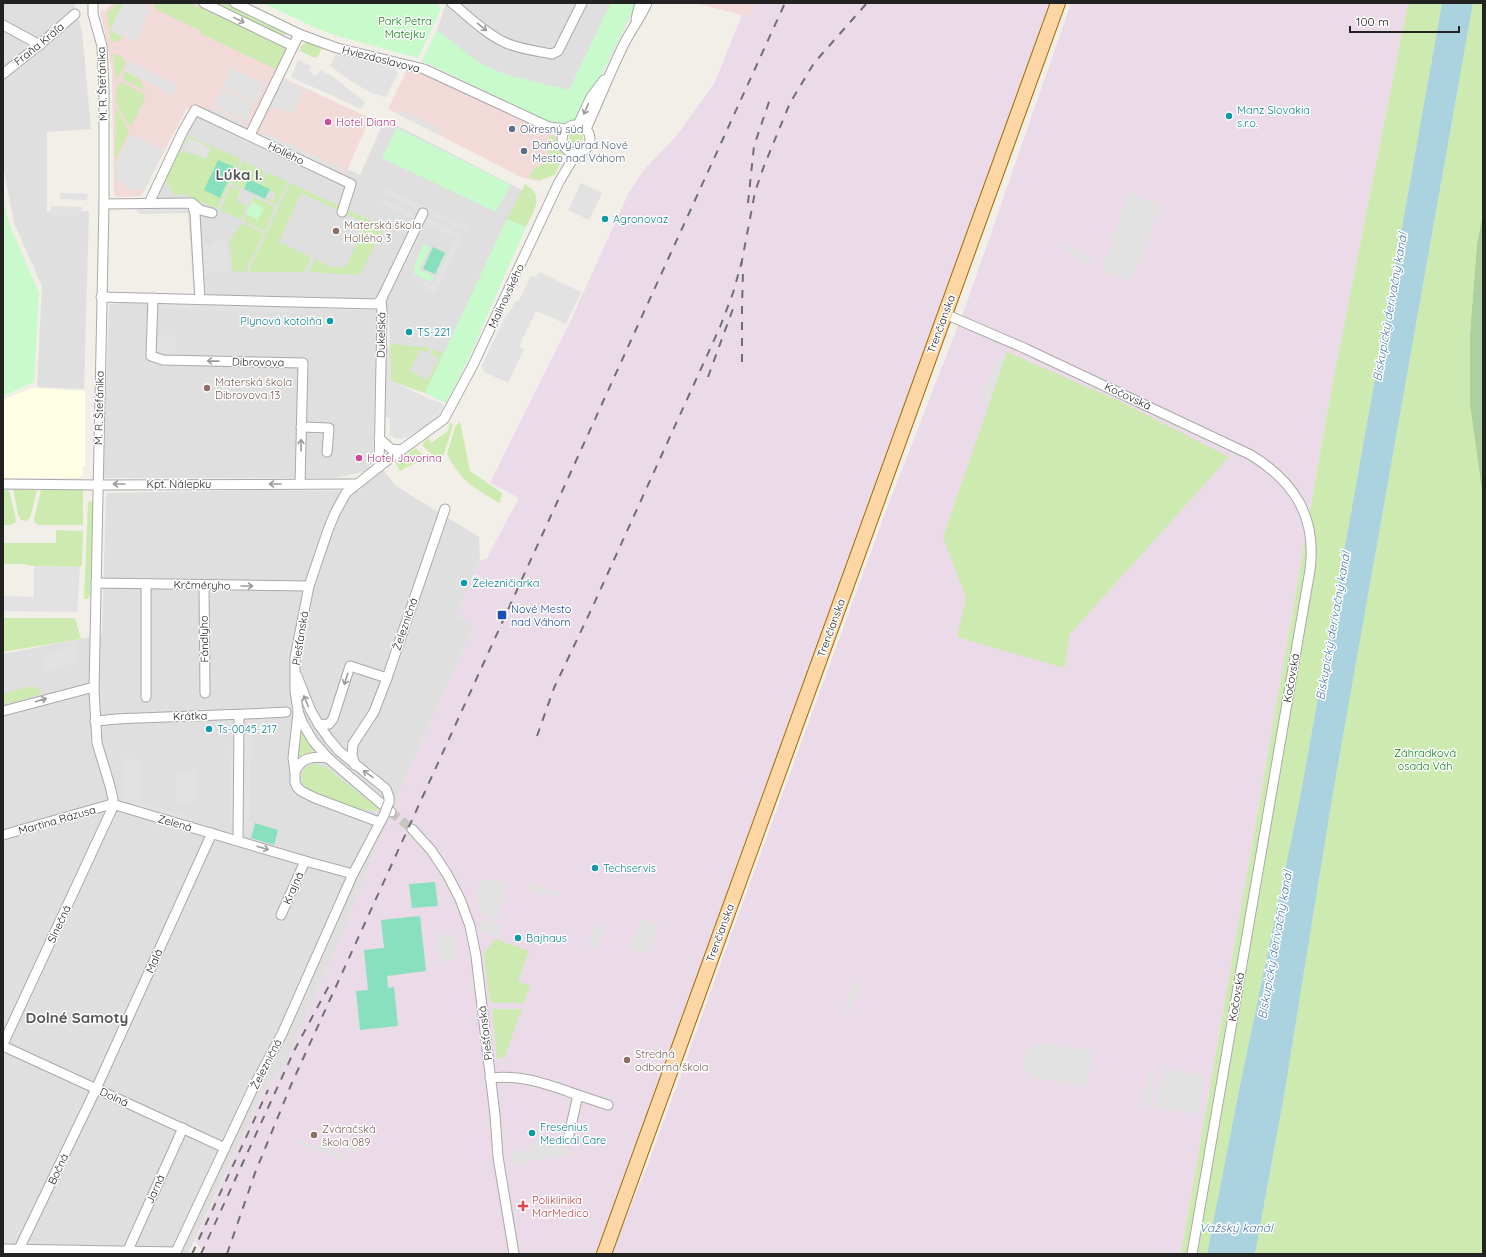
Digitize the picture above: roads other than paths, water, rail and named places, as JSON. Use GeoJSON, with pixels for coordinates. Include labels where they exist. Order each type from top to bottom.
{"type":"FeatureCollection","features":[{"type":"Feature","properties":{"kind":"main road","name":"Trenčianska"},"geometry":{"type":"LineString","coordinates":[[604,1254],[1058,3]]}},
{"type":"Feature","properties":{"kind":"street"},"geometry":{"type":"LineString","coordinates":[[204,3],[293,46]]}},
{"type":"Feature","properties":{"kind":"street","name":"Hviezdoslavova"},"geometry":{"type":"LineString","coordinates":[[235,3],[296,33],[337,48],[424,69],[549,127],[566,129]]}},
{"type":"Feature","properties":{"kind":"street"},"geometry":{"type":"LineString","coordinates":[[452,3],[495,37],[505,43],[516,47],[552,54],[558,51],[582,3]]}},
{"type":"Feature","properties":{"kind":"street"},"geometry":{"type":"LineString","coordinates":[[635,23],[640,3]]}},
{"type":"Feature","properties":{"kind":"street"},"geometry":{"type":"LineString","coordinates":[[582,127],[599,103],[611,71],[635,23],[647,3]]}},
{"type":"Feature","properties":{"kind":"street","name":"M. R. Štefánika"},"geometry":{"type":"LineString","coordinates":[[91,6],[102,46],[104,90],[104,204],[94,687],[97,743],[110,786],[113,799],[112,804]]}},
{"type":"Feature","properties":{"kind":"street","name":"Fraňa Kráľa"},"geometry":{"type":"LineString","coordinates":[[3,74],[40,45],[74,14]]}},
{"type":"Feature","properties":{"kind":"street"},"geometry":{"type":"LineString","coordinates":[[3,25],[40,45]]}},
{"type":"Feature","properties":{"kind":"street"},"geometry":{"type":"LineString","coordinates":[[250,135],[293,46],[296,33]]}},
{"type":"Feature","properties":{"kind":"street","name":"Hollého"},"geometry":{"type":"LineString","coordinates":[[149,203],[183,131],[195,110],[351,184],[342,212]]}},
{"type":"Feature","properties":{"kind":"street"},"geometry":{"type":"LineString","coordinates":[[574,125],[582,127],[590,136],[589,143],[585,150],[577,152],[571,151],[564,144],[563,135],[566,129],[574,125]]}},
{"type":"Feature","properties":{"kind":"street","name":"Hviezdoslavova"},"geometry":{"type":"LineString","coordinates":[[549,127],[564,144]]}},
{"type":"Feature","properties":{"kind":"street","name":"Malinovského"},"geometry":{"type":"LineString","coordinates":[[564,144],[567,161],[565,171]]}},
{"type":"Feature","properties":{"kind":"street","name":"Malinovského"},"geometry":{"type":"LineString","coordinates":[[444,419],[473,365],[565,171],[577,152]]}},
{"type":"Feature","properties":{"kind":"street"},"geometry":{"type":"LineString","coordinates":[[104,204],[192,203],[200,210],[212,213]]}},
{"type":"Feature","properties":{"kind":"street"},"geometry":{"type":"LineString","coordinates":[[192,203],[195,214],[200,300]]}},
{"type":"Feature","properties":{"kind":"street","name":"Dukelská"},"geometry":{"type":"LineString","coordinates":[[379,466],[381,300],[423,213]]}},
{"type":"Feature","properties":{"kind":"street"},"geometry":{"type":"LineString","coordinates":[[101,297],[376,304],[381,300]]}},
{"type":"Feature","properties":{"kind":"street","name":"Dibrovova"},"geometry":{"type":"LineString","coordinates":[[152,298],[151,356],[163,360],[303,363],[300,484]]}},
{"type":"Feature","properties":{"kind":"street","name":"Kočovská"},"geometry":{"type":"LineString","coordinates":[[945,314],[1031,351],[1251,455],[1273,470],[1288,485],[1302,507],[1307,520],[1311,548],[1310,570],[1192,1254]]}},
{"type":"Feature","properties":{"kind":"street","name":"Piešťanská"},"geometry":{"type":"LineString","coordinates":[[385,816],[328,758],[310,736],[298,711],[295,691],[297,643],[309,586],[321,548],[335,513],[346,493],[379,466],[444,419]]}},
{"type":"Feature","properties":{"kind":"street"},"geometry":{"type":"LineString","coordinates":[[301,427],[329,428],[327,452]]}},
{"type":"Feature","properties":{"kind":"street"},"geometry":{"type":"LineString","coordinates":[[380,438],[391,449],[401,450]]}},
{"type":"Feature","properties":{"kind":"street","name":"Kpt. Nálepku"},"geometry":{"type":"LineString","coordinates":[[3,484],[356,484]]}},
{"type":"Feature","properties":{"kind":"street","name":"Železničná"},"geometry":{"type":"LineString","coordinates":[[176,1253],[288,1019],[353,874],[385,816],[389,802],[386,788],[356,765],[352,755],[352,749],[358,735],[374,712],[445,509]]}},
{"type":"Feature","properties":{"kind":"street","name":"Krčméryho"},"geometry":{"type":"LineString","coordinates":[[96,584],[309,586]]}},
{"type":"Feature","properties":{"kind":"street"},"geometry":{"type":"LineString","coordinates":[[146,584],[146,697]]}},
{"type":"Feature","properties":{"kind":"street","name":"Fándlyho"},"geometry":{"type":"LineString","coordinates":[[204,585],[205,693]]}},
{"type":"Feature","properties":{"kind":"street"},"geometry":{"type":"LineString","coordinates":[[319,725],[328,724],[333,719],[350,666],[387,678]]}},
{"type":"Feature","properties":{"kind":"street"},"geometry":{"type":"LineString","coordinates":[[295,674],[299,678],[304,697],[319,725],[339,751],[356,765]]}},
{"type":"Feature","properties":{"kind":"street"},"geometry":{"type":"LineString","coordinates":[[3,711],[94,687]]}},
{"type":"Feature","properties":{"kind":"street"},"geometry":{"type":"LineString","coordinates":[[298,711],[293,758],[295,782],[301,791],[331,805],[385,816]]}},
{"type":"Feature","properties":{"kind":"street","name":"Krátka"},"geometry":{"type":"LineString","coordinates":[[95,721],[286,712]]}},
{"type":"Feature","properties":{"kind":"street"},"geometry":{"type":"LineString","coordinates":[[238,841],[239,715]]}},
{"type":"Feature","properties":{"kind":"street"},"geometry":{"type":"LineString","coordinates":[[295,772],[300,763],[310,758],[328,758]]}},
{"type":"Feature","properties":{"kind":"street","name":"Zelená"},"geometry":{"type":"LineString","coordinates":[[112,804],[353,874]]}},
{"type":"Feature","properties":{"kind":"street","name":"Martina Rázusa"},"geometry":{"type":"LineString","coordinates":[[3,835],[112,804]]}},
{"type":"Feature","properties":{"kind":"street","name":"Slnečná"},"geometry":{"type":"LineString","coordinates":[[3,1045],[112,810],[112,804]]}},
{"type":"Feature","properties":{"kind":"street","name":"Piešťanská"},"geometry":{"type":"LineString","coordinates":[[412,829],[440,862],[454,886],[466,912],[472,933],[476,956],[498,1157],[514,1254]]}},
{"type":"Feature","properties":{"kind":"street","name":"Malá"},"geometry":{"type":"LineString","coordinates":[[96,1089],[212,833]]}},
{"type":"Feature","properties":{"kind":"street","name":"Krajná"},"geometry":{"type":"LineString","coordinates":[[281,915],[306,861]]}},
{"type":"Feature","properties":{"kind":"street","name":"Dolná"},"geometry":{"type":"LineString","coordinates":[[3,1045],[225,1148]]}},
{"type":"Feature","properties":{"kind":"street"},"geometry":{"type":"LineString","coordinates":[[490,1078],[512,1078],[534,1081],[608,1105]]}},
{"type":"Feature","properties":{"kind":"street","name":"Bočná"},"geometry":{"type":"LineString","coordinates":[[19,1249],[96,1089]]}},
{"type":"Feature","properties":{"kind":"street"},"geometry":{"type":"LineString","coordinates":[[568,1139],[578,1095]]}},
{"type":"Feature","properties":{"kind":"street","name":"Jarná"},"geometry":{"type":"LineString","coordinates":[[128,1250],[183,1128]]}},
{"type":"Feature","properties":{"kind":"street"},"geometry":{"type":"LineString","coordinates":[[3,1249],[128,1250],[176,1253]]}},
{"type":"Feature","properties":{"kind":"water","name":"Važský kanál"},"geometry":{"type":"Polygon","coordinates":[[[1442,3],[1473,3],[1333,793],[1284,1096],[1255,1254],[1207,1254],[1239,1090],[1300,798],[1442,3]]]}},
{"type":"Feature","properties":{"kind":"tunnel"},"geometry":{"type":"LineString","coordinates":[[391,812],[412,829]]}},
{"type":"Feature","properties":{"kind":"railway"},"geometry":{"type":"LineString","coordinates":[[227,1254],[255,1173],[291,1085],[785,3]]}},
{"type":"Feature","properties":{"kind":"railway"},"geometry":{"type":"LineString","coordinates":[[741,266],[755,192],[790,103],[814,63],[867,3]]}},
{"type":"Feature","properties":{"kind":"railway"},"geometry":{"type":"LineString","coordinates":[[748,203],[754,146],[771,96]]}},
{"type":"Feature","properties":{"kind":"railway"},"geometry":{"type":"LineString","coordinates":[[537,736],[554,688],[720,327],[733,293],[742,261]]}},
{"type":"Feature","properties":{"kind":"railway"},"geometry":{"type":"LineString","coordinates":[[742,362],[743,272]]}},
{"type":"Feature","properties":{"kind":"railway"},"geometry":{"type":"LineString","coordinates":[[708,377],[734,306]]}},
{"type":"Feature","properties":{"kind":"railway"},"geometry":{"type":"LineString","coordinates":[[201,1254],[295,1049],[331,982]]}},
{"type":"Feature","properties":{"kind":"railway"},"geometry":{"type":"LineString","coordinates":[[192,1254],[268,1090]]}},
{"type":"Feature","properties":{"kind":"place","name":"Manz Slovakia s.r.o."},"geometry":{"type":"Point","coordinates":[1229,116]}},
{"type":"Feature","properties":{"kind":"place","name":"Hotel Diana"},"geometry":{"type":"Point","coordinates":[328,122]}},
{"type":"Feature","properties":{"kind":"place","name":"Okresný súd"},"geometry":{"type":"Point","coordinates":[512,129]}},
{"type":"Feature","properties":{"kind":"place","name":"Daňový úrad Nové Mesto nad Váhom"},"geometry":{"type":"Point","coordinates":[524,151]}},
{"type":"Feature","properties":{"kind":"place","name":"Agronovaz"},"geometry":{"type":"Point","coordinates":[605,219]}},
{"type":"Feature","properties":{"kind":"place","name":"Materská škola Hollého 3"},"geometry":{"type":"Point","coordinates":[336,231]}},
{"type":"Feature","properties":{"kind":"place","name":"Plynová kotolňa"},"geometry":{"type":"Point","coordinates":[330,321]}},
{"type":"Feature","properties":{"kind":"place","name":"TS-221"},"geometry":{"type":"Point","coordinates":[409,332]}},
{"type":"Feature","properties":{"kind":"place","name":"Materská škola Dibrovova 13"},"geometry":{"type":"Point","coordinates":[207,388]}},
{"type":"Feature","properties":{"kind":"place","name":"Hotel Javorina"},"geometry":{"type":"Point","coordinates":[359,458]}},
{"type":"Feature","properties":{"kind":"place","name":"Železničiarka"},"geometry":{"type":"Point","coordinates":[464,583]}},
{"type":"Feature","properties":{"kind":"place","name":"Nové Mesto nad Váhom"},"geometry":{"type":"Point","coordinates":[502,615]}},
{"type":"Feature","properties":{"kind":"place","name":"Ts-0045-217"},"geometry":{"type":"Point","coordinates":[209,729]}},
{"type":"Feature","properties":{"kind":"place","name":"Techservis"},"geometry":{"type":"Point","coordinates":[595,868]}},
{"type":"Feature","properties":{"kind":"place","name":"Bajhaus"},"geometry":{"type":"Point","coordinates":[518,938]}},
{"type":"Feature","properties":{"kind":"place","name":"Stredná odborná škola"},"geometry":{"type":"Point","coordinates":[627,1060]}},
{"type":"Feature","properties":{"kind":"place","name":"Fresenius Medical Care"},"geometry":{"type":"Point","coordinates":[532,1133]}},
{"type":"Feature","properties":{"kind":"place","name":"Zváračská škola 089"},"geometry":{"type":"Point","coordinates":[314,1135]}},
{"type":"Feature","properties":{"kind":"place","name":"Poliklinika MarMedico"},"geometry":{"type":"Point","coordinates":[523,1206]}},
{"type":"Feature","properties":{"kind":"district","name":"Lúka I."},"geometry":{"type":"Point","coordinates":[239,175]}},
{"type":"Feature","properties":{"kind":"district","name":"Dolné Samoty"},"geometry":{"type":"Point","coordinates":[77,1018]}},
{"type":"Feature","properties":{"kind":"park label","name":"Park Petra Matejku"},"geometry":{"type":"Point","coordinates":[405,27]}},
{"type":"Feature","properties":{"kind":"park label","name":"Záhradková osada Váh"},"geometry":{"type":"Point","coordinates":[1425,759]}},
{"type":"Feature","properties":{"kind":"water label","name":"Biskupický derivačný kanál"},"geometry":{"type":"Point","coordinates":[1390,307]}},
{"type":"Feature","properties":{"kind":"water label","name":"Biskupický derivačný kanál"},"geometry":{"type":"Point","coordinates":[1333,626]}},
{"type":"Feature","properties":{"kind":"water label","name":"Biskupický derivačný kanál"},"geometry":{"type":"Point","coordinates":[1275,945]}}]}
